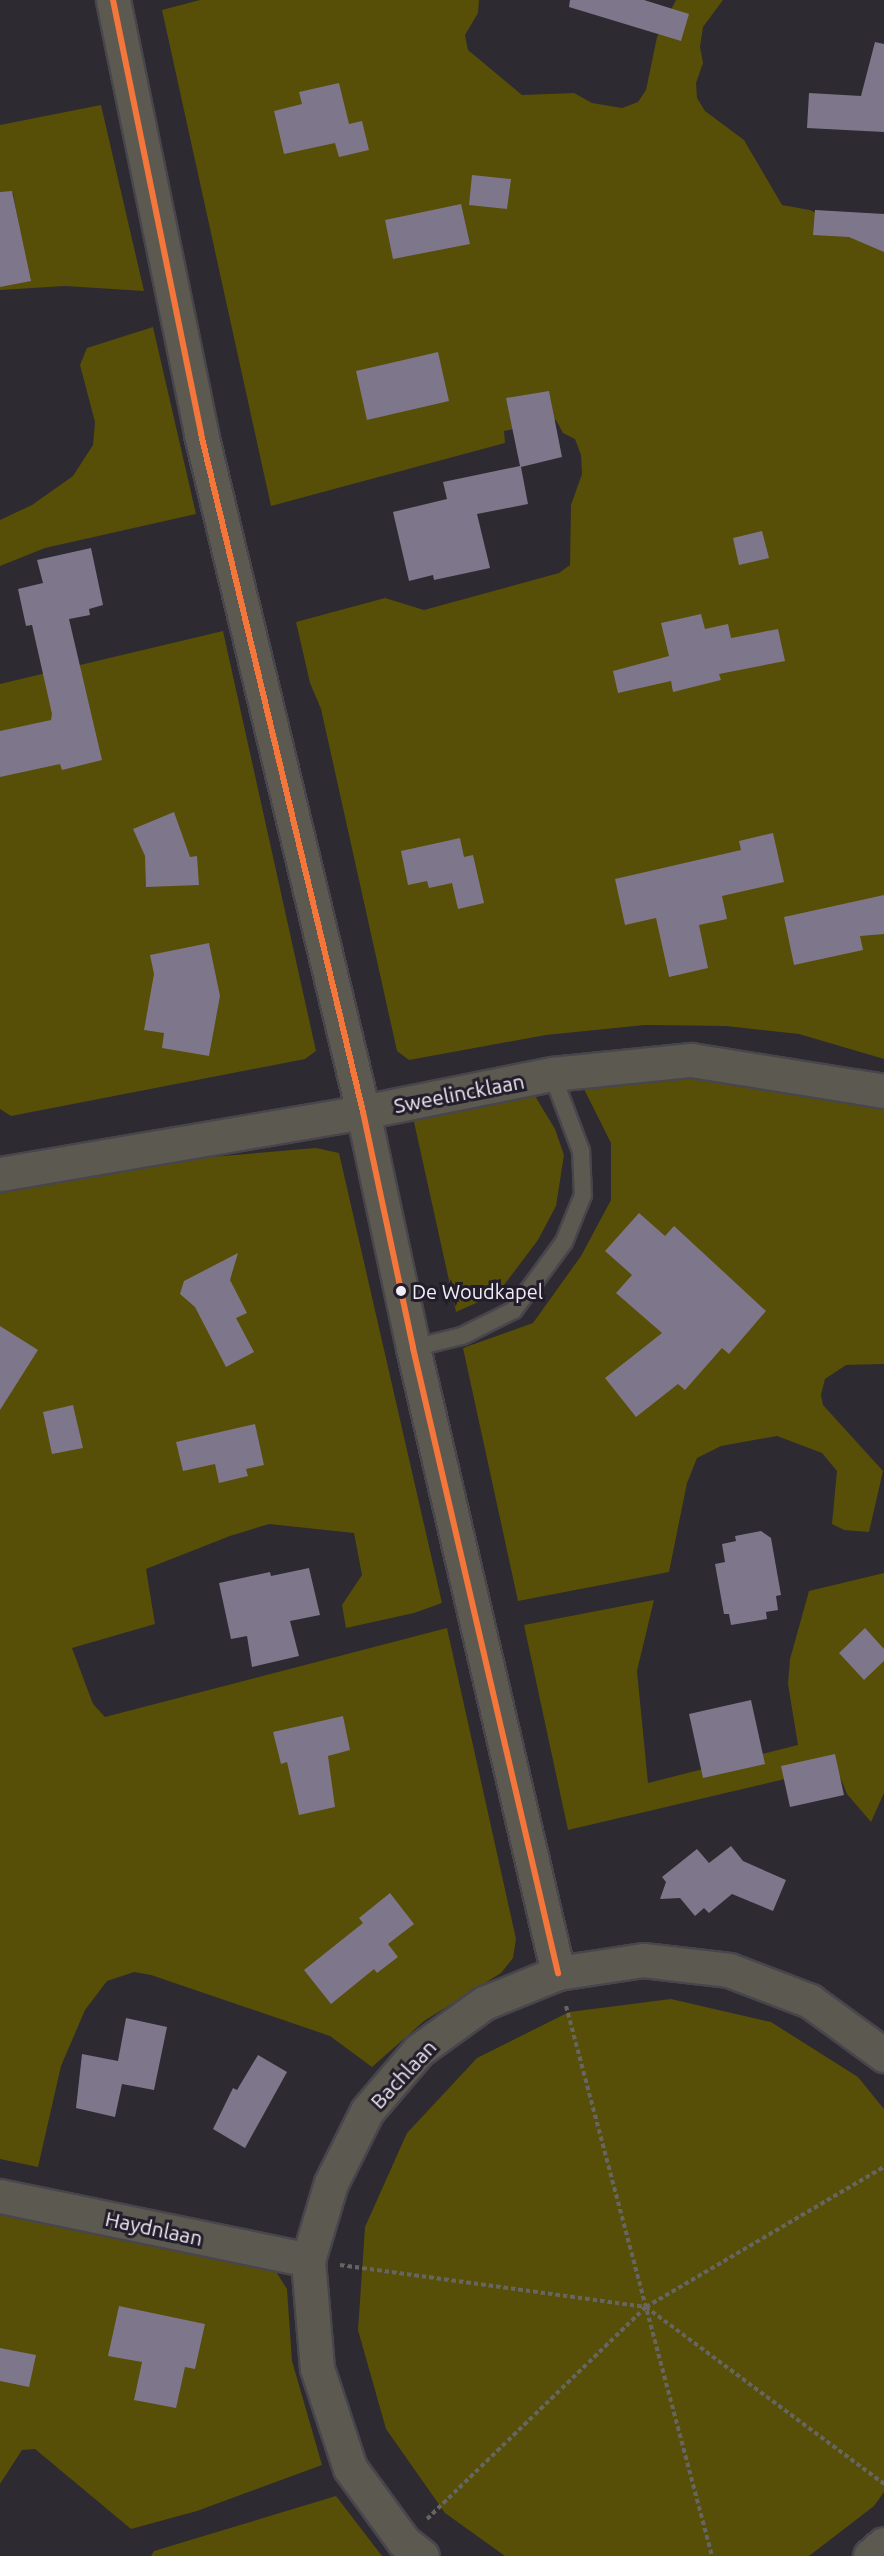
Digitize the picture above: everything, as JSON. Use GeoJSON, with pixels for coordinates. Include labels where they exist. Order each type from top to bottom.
{"type":"FeatureCollection","features":[{"type":"Feature","properties":{"kind":"street"},"geometry":{"type":"LineString","coordinates":[[113,0],[201,434],[363,1112],[413,1348],[558,1973]]}},
{"type":"Feature","properties":{"kind":"street","name":"Sweelincklaan"},"geometry":{"type":"LineString","coordinates":[[0,1174],[363,1112],[552,1074],[691,1060],[884,1091]]}},
{"type":"Feature","properties":{"kind":"street","name":"Bachlaan"},"geometry":{"type":"LineString","coordinates":[[413,2549],[350,2468],[317,2368],[308,2260],[331,2183],[367,2111],[419,2050],[484,2003],[558,1973],[643,1960],[729,1970],[810,2001],[883,2052]]}},
{"type":"Feature","properties":{"kind":"street","name":"Haydnlaan"},"geometry":{"type":"LineString","coordinates":[[0,2196],[308,2260]]}},
{"type":"Feature","properties":{"kind":"street"},"geometry":{"type":"LineString","coordinates":[[870,2556],[884,2544]]}},
{"type":"Feature","properties":{"kind":"lane"},"geometry":{"type":"LineString","coordinates":[[413,1348],[462,1336],[514,1310],[564,1242],[583,1195],[581,1152],[552,1074]]}},
{"type":"Feature","properties":{"kind":"path"},"geometry":{"type":"LineString","coordinates":[[558,1973],[712,2556]]}},
{"type":"Feature","properties":{"kind":"path"},"geometry":{"type":"LineString","coordinates":[[413,2549],[646,2307],[884,2167]]}},
{"type":"Feature","properties":{"kind":"path"},"geometry":{"type":"LineString","coordinates":[[308,2260],[646,2307],[884,2484]]}},
{"type":"Feature","properties":{"kind":"shaded area"},"geometry":{"type":"Polygon","coordinates":[[[200,0],[479,0],[478,13],[465,35],[468,50],[522,95],[574,93],[592,103],[622,108],[638,102],[646,90],[657,37],[676,0],[723,0],[703,27],[700,47],[703,63],[696,83],[697,98],[705,111],[744,140],[782,205],[810,210],[884,244],[884,1059],[799,1034],[726,1026],[645,1025],[546,1035],[409,1060],[397,1051],[321,709],[310,683],[296,622],[385,598],[424,610],[559,573],[570,565],[571,505],[582,474],[581,455],[575,439],[563,433],[556,420],[504,431],[505,443],[271,506],[162,10],[200,0]]]}},
{"type":"Feature","properties":{"kind":"shaded area"},"geometry":{"type":"Polygon","coordinates":[[[101,105],[144,291],[65,286],[0,290],[0,229],[19,226],[13,193],[0,193],[0,125],[101,105]]]}},
{"type":"Feature","properties":{"kind":"shaded area"},"geometry":{"type":"Polygon","coordinates":[[[153,327],[196,514],[45,548],[0,566],[0,520],[32,505],[73,476],[93,445],[95,422],[80,365],[87,348],[153,327]]]}},
{"type":"Feature","properties":{"kind":"shaded area"},"geometry":{"type":"Polygon","coordinates":[[[223,631],[316,1051],[305,1059],[11,1116],[0,1109],[0,684],[223,631]]]}},
{"type":"Feature","properties":{"kind":"shaded area"},"geometry":{"type":"Polygon","coordinates":[[[678,1072],[884,1109],[884,1364],[846,1365],[825,1379],[821,1395],[823,1405],[883,1471],[869,1532],[844,1530],[832,1524],[837,1471],[822,1453],[777,1436],[721,1446],[697,1458],[687,1483],[669,1572],[518,1601],[463,1348],[533,1323],[581,1256],[611,1200],[611,1143],[581,1083],[678,1072]]]}},
{"type":"Feature","properties":{"kind":"shaded area"},"geometry":{"type":"Polygon","coordinates":[[[532,1091],[555,1129],[564,1155],[556,1206],[538,1240],[498,1293],[456,1312],[412,1113],[532,1091]]]}},
{"type":"Feature","properties":{"kind":"shaded area"},"geometry":{"type":"Polygon","coordinates":[[[316,1148],[339,1153],[442,1603],[414,1613],[346,1628],[342,1605],[362,1575],[354,1533],[269,1524],[230,1536],[146,1569],[155,1624],[72,1648],[93,1704],[105,1717],[447,1628],[516,1939],[513,1958],[501,1973],[424,2021],[372,2067],[330,2036],[151,1975],[134,1972],[107,1981],[85,2010],[61,2066],[38,2167],[0,2159],[0,1192],[200,1158],[316,1148]]]}},
{"type":"Feature","properties":{"kind":"shaded area"},"geometry":{"type":"Polygon","coordinates":[[[884,1573],[884,1793],[871,1822],[847,1794],[836,1767],[568,1830],[524,1625],[654,1600],[637,1671],[648,1783],[798,1745],[788,1684],[790,1659],[809,1591],[884,1573]]]}},
{"type":"Feature","properties":{"kind":"shaded area"},"geometry":{"type":"Polygon","coordinates":[[[671,1999],[771,2022],[858,2077],[884,2109],[884,2492],[874,2506],[809,2556],[505,2556],[445,2513],[386,2429],[358,2330],[365,2227],[407,2133],[477,2058],[569,2012],[671,1999]]]}},
{"type":"Feature","properties":{"kind":"shaded area"},"geometry":{"type":"Polygon","coordinates":[[[0,2215],[275,2270],[287,2289],[292,2361],[322,2465],[197,2511],[131,2529],[35,2449],[22,2450],[0,2484],[0,2215]]]}},
{"type":"Feature","properties":{"kind":"shaded area"},"geometry":{"type":"Polygon","coordinates":[[[336,2496],[382,2556],[151,2556],[154,2551],[336,2496]]]}},
{"type":"Feature","properties":{"kind":"building"},"geometry":{"type":"Polygon","coordinates":[[[570,0],[644,0],[689,14],[681,41],[569,7],[570,0]]]}},
{"type":"Feature","properties":{"kind":"building"},"geometry":{"type":"Polygon","coordinates":[[[875,42],[884,44],[884,132],[807,128],[809,93],[861,96],[875,42]]]}},
{"type":"Feature","properties":{"kind":"building"},"geometry":{"type":"Polygon","coordinates":[[[339,83],[349,124],[362,121],[369,150],[339,157],[335,143],[284,154],[274,111],[302,104],[299,92],[339,83]]]}},
{"type":"Feature","properties":{"kind":"building"},"geometry":{"type":"Polygon","coordinates":[[[472,175],[511,179],[507,209],[469,205],[472,175]]]}},
{"type":"Feature","properties":{"kind":"building"},"geometry":{"type":"Polygon","coordinates":[[[12,191],[31,281],[0,287],[0,192],[12,191]]]}},
{"type":"Feature","properties":{"kind":"building"},"geometry":{"type":"Polygon","coordinates":[[[461,204],[470,244],[393,259],[385,220],[461,204]]]}},
{"type":"Feature","properties":{"kind":"building"},"geometry":{"type":"Polygon","coordinates":[[[815,210],[884,214],[884,252],[849,237],[813,235],[815,210]]]}},
{"type":"Feature","properties":{"kind":"building"},"geometry":{"type":"Polygon","coordinates":[[[438,352],[449,401],[367,420],[356,371],[438,352]]]}},
{"type":"Feature","properties":{"kind":"building"},"geometry":{"type":"Polygon","coordinates":[[[549,391],[562,457],[521,467],[528,504],[477,514],[490,568],[434,580],[433,575],[409,581],[393,512],[447,499],[443,482],[520,466],[506,398],[549,391]]]}},
{"type":"Feature","properties":{"kind":"building"},"geometry":{"type":"Polygon","coordinates":[[[762,531],[769,558],[739,565],[733,538],[762,531]]]}},
{"type":"Feature","properties":{"kind":"building"},"geometry":{"type":"Polygon","coordinates":[[[91,548],[103,605],[89,609],[90,615],[69,619],[102,760],[62,770],[60,764],[0,777],[0,731],[51,720],[52,714],[32,625],[26,626],[18,589],[43,583],[37,560],[91,548]]]}},
{"type":"Feature","properties":{"kind":"building"},"geometry":{"type":"Polygon","coordinates":[[[701,614],[705,629],[728,624],[731,638],[778,629],[785,661],[719,674],[721,680],[673,692],[671,681],[618,693],[613,671],[669,656],[661,623],[701,614]]]}},
{"type":"Feature","properties":{"kind":"building"},"geometry":{"type":"Polygon","coordinates":[[[174,812],[190,857],[197,856],[199,885],[146,887],[145,856],[133,829],[174,812]]]}},
{"type":"Feature","properties":{"kind":"building"},"geometry":{"type":"Polygon","coordinates":[[[773,833],[784,882],[722,896],[727,919],[699,925],[708,968],[669,977],[656,918],[625,925],[615,879],[741,850],[739,841],[773,833]]]}},
{"type":"Feature","properties":{"kind":"building"},"geometry":{"type":"Polygon","coordinates":[[[460,838],[464,857],[473,855],[484,903],[458,909],[452,883],[429,888],[427,881],[408,885],[401,851],[460,838]]]}},
{"type":"Feature","properties":{"kind":"building"},"geometry":{"type":"Polygon","coordinates":[[[884,895],[884,934],[860,936],[863,950],[794,965],[784,917],[884,895]]]}},
{"type":"Feature","properties":{"kind":"building"},"geometry":{"type":"Polygon","coordinates":[[[209,943],[220,996],[209,1056],[162,1048],[164,1033],[144,1030],[154,974],[150,955],[209,943]]]}},
{"type":"Feature","properties":{"kind":"building"},"geometry":{"type":"Polygon","coordinates":[[[639,1213],[665,1236],[674,1226],[766,1311],[729,1354],[722,1348],[685,1390],[678,1384],[636,1417],[605,1378],[662,1333],[616,1293],[632,1275],[605,1251],[639,1213]]]}},
{"type":"Feature","properties":{"kind":"building"},"geometry":{"type":"Polygon","coordinates":[[[238,1253],[230,1280],[247,1313],[236,1318],[254,1352],[226,1367],[195,1307],[180,1294],[184,1281],[238,1253]]]}},
{"type":"Feature","properties":{"kind":"building"},"geometry":{"type":"Polygon","coordinates":[[[0,1326],[38,1350],[0,1410],[0,1326]]]}},
{"type":"Feature","properties":{"kind":"building"},"geometry":{"type":"Polygon","coordinates":[[[73,1405],[83,1448],[52,1454],[43,1412],[73,1405]]]}},
{"type":"Feature","properties":{"kind":"building"},"geometry":{"type":"Polygon","coordinates":[[[255,1424],[264,1465],[246,1469],[248,1476],[219,1483],[215,1464],[183,1471],[176,1442],[255,1424]]]}},
{"type":"Feature","properties":{"kind":"building"},"geometry":{"type":"Polygon","coordinates":[[[761,1531],[771,1538],[781,1595],[776,1596],[778,1610],[766,1612],[767,1619],[731,1625],[729,1614],[724,1614],[715,1564],[725,1562],[722,1544],[736,1541],[735,1536],[761,1531]]]}},
{"type":"Feature","properties":{"kind":"building"},"geometry":{"type":"Polygon","coordinates":[[[309,1568],[320,1615],[290,1621],[299,1656],[252,1667],[247,1636],[231,1639],[219,1583],[270,1572],[271,1576],[309,1568]]]}},
{"type":"Feature","properties":{"kind":"building"},"geometry":{"type":"Polygon","coordinates":[[[865,1628],[884,1649],[884,1661],[864,1680],[839,1653],[865,1628]]]}},
{"type":"Feature","properties":{"kind":"building"},"geometry":{"type":"Polygon","coordinates":[[[751,1700],[765,1764],[703,1778],[689,1714],[751,1700]]]}},
{"type":"Feature","properties":{"kind":"building"},"geometry":{"type":"Polygon","coordinates":[[[343,1716],[350,1750],[328,1756],[335,1807],[299,1815],[287,1762],[281,1764],[273,1732],[343,1716]]]}},
{"type":"Feature","properties":{"kind":"building"},"geometry":{"type":"Polygon","coordinates":[[[835,1754],[844,1795],[790,1807],[781,1766],[835,1754]]]}},
{"type":"Feature","properties":{"kind":"building"},"geometry":{"type":"Polygon","coordinates":[[[731,1846],[743,1861],[786,1880],[773,1911],[732,1894],[709,1913],[704,1908],[695,1916],[680,1898],[660,1899],[666,1882],[662,1877],[697,1849],[709,1863],[731,1846]]]}},
{"type":"Feature","properties":{"kind":"building"},"geometry":{"type":"Polygon","coordinates":[[[390,1893],[414,1924],[388,1944],[398,1957],[377,1973],[374,1969],[331,2004],[304,1970],[363,1923],[359,1918],[390,1893]]]}},
{"type":"Feature","properties":{"kind":"building"},"geometry":{"type":"Polygon","coordinates":[[[126,2018],[167,2027],[154,2090],[122,2084],[115,2117],[76,2108],[82,2054],[118,2061],[126,2018]]]}},
{"type":"Feature","properties":{"kind":"building"},"geometry":{"type":"Polygon","coordinates":[[[258,2055],[287,2072],[245,2148],[213,2129],[233,2088],[237,2090],[258,2055]]]}},
{"type":"Feature","properties":{"kind":"building"},"geometry":{"type":"Polygon","coordinates":[[[119,2306],[205,2324],[195,2369],[185,2367],[176,2408],[134,2400],[142,2362],[108,2356],[119,2306]]]}},
{"type":"Feature","properties":{"kind":"building"},"geometry":{"type":"Polygon","coordinates":[[[0,2348],[36,2355],[29,2387],[0,2381],[0,2348]]]}},
{"type":"Feature","properties":{"kind":"transit line"},"geometry":{"type":"LineString","coordinates":[[113,0],[201,434],[363,1112],[413,1348],[558,1973]]}},
{"type":"Feature","properties":{"kind":"place","name":"De Woudkapel"},"geometry":{"type":"Point","coordinates":[401,1291]}}]}
